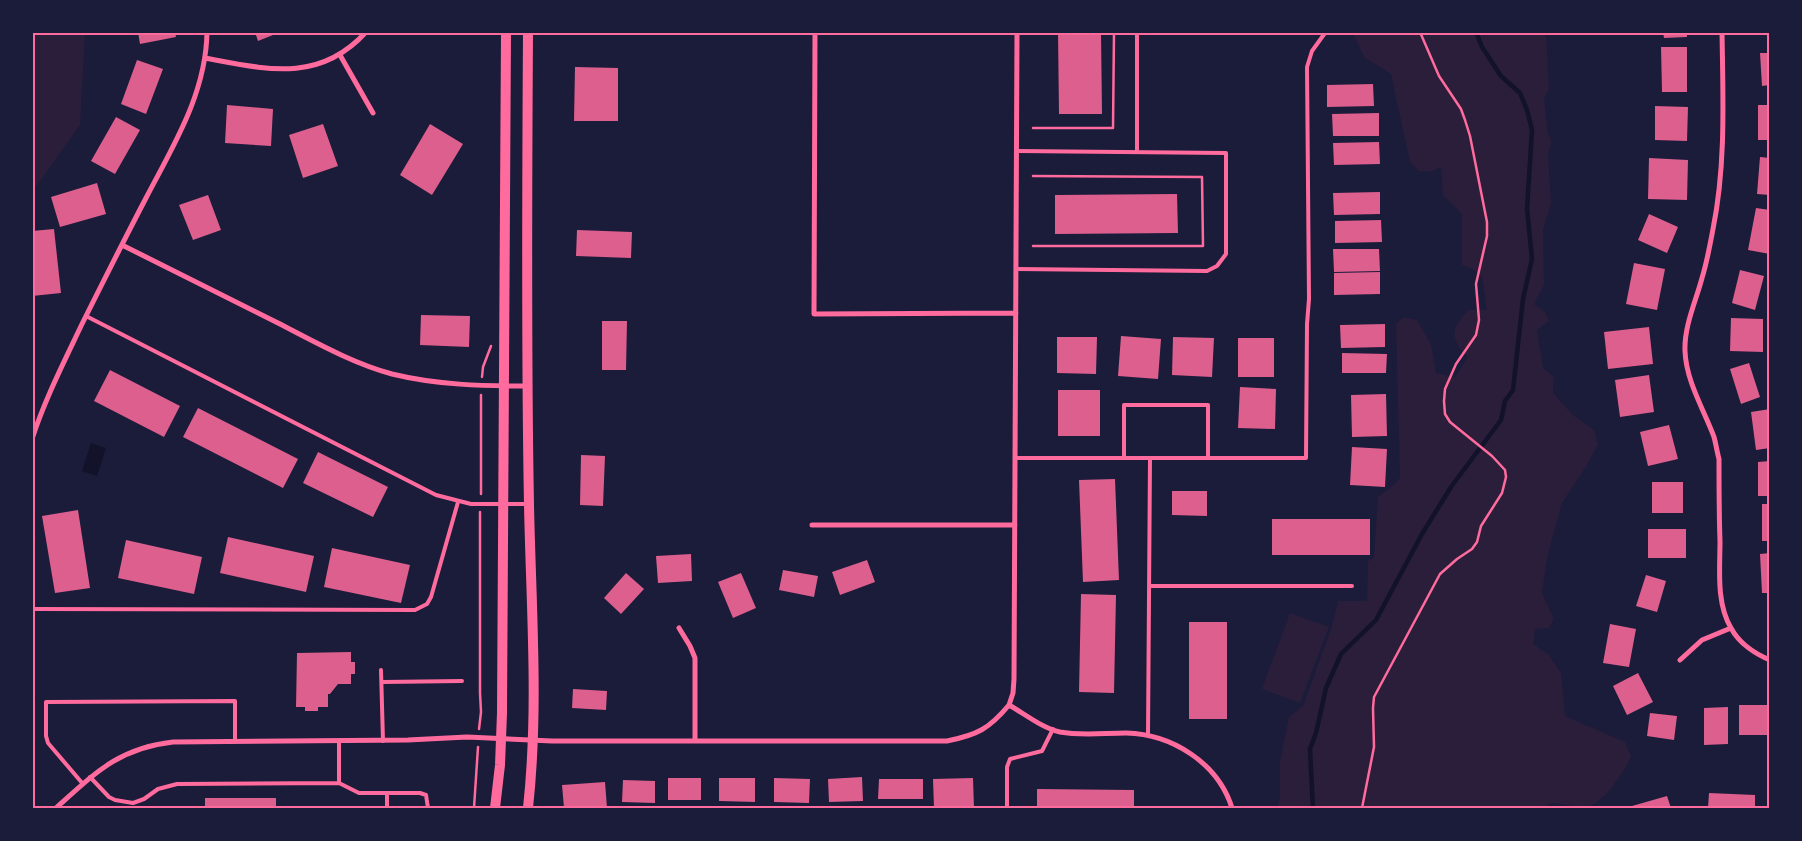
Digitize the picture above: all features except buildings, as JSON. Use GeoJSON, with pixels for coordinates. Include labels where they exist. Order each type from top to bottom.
{"type":"FeatureCollection","features":[{"type":"Feature","properties":{"kind":"main road"},"geometry":{"type":"LineString","coordinates":[[495,808],[501,738],[506,32]]}},
{"type":"Feature","properties":{"kind":"main road"},"geometry":{"type":"LineString","coordinates":[[528,32],[526,224],[529,504],[534,654],[533,740],[528,808]]}},
{"type":"Feature","properties":{"kind":"street"},"geometry":{"type":"LineString","coordinates":[[32,439],[56,378],[192,107],[205,58],[207,32]]}},
{"type":"Feature","properties":{"kind":"street"},"geometry":{"type":"LineString","coordinates":[[205,58],[252,66],[301,69],[320,64],[340,55],[357,42],[366,32]]}},
{"type":"Feature","properties":{"kind":"street"},"geometry":{"type":"LineString","coordinates":[[815,32],[814,314],[1016,313]]}},
{"type":"Feature","properties":{"kind":"street"},"geometry":{"type":"LineString","coordinates":[[56,808],[90,777],[125,754],[154,744],[173,742],[383,741],[479,737],[533,740],[947,741],[968,737],[982,731],[994,722],[1009,705],[1013,693],[1014,679],[1017,32]]}},
{"type":"Feature","properties":{"kind":"street"},"geometry":{"type":"LineString","coordinates":[[1722,32],[1723,148],[1719,190],[1714,228],[1688,326],[1685,352],[1688,369],[1719,459],[1720,587],[1724,609],[1731,628],[1748,647],[1770,660]]}},
{"type":"Feature","properties":{"kind":"street"},"geometry":{"type":"LineString","coordinates":[[340,55],[373,113]]}},
{"type":"Feature","properties":{"kind":"street"},"geometry":{"type":"LineString","coordinates":[[122,245],[322,346],[390,374],[436,383],[481,386],[528,386]]}},
{"type":"Feature","properties":{"kind":"street"},"geometry":{"type":"LineString","coordinates":[[812,524],[1015,524]]}},
{"type":"Feature","properties":{"kind":"street"},"geometry":{"type":"LineString","coordinates":[[679,628],[695,658],[695,741]]}},
{"type":"Feature","properties":{"kind":"street"},"geometry":{"type":"LineString","coordinates":[[1680,660],[1702,640],[1731,628]]}},
{"type":"Feature","properties":{"kind":"street"},"geometry":{"type":"LineString","coordinates":[[1009,705],[1053,730],[1073,734],[1127,733],[1148,735],[1169,742],[1188,752],[1205,765],[1225,792],[1232,808]]}},
{"type":"Feature","properties":{"kind":"lane"},"geometry":{"type":"LineString","coordinates":[[1137,32],[1137,152]]}},
{"type":"Feature","properties":{"kind":"lane"},"geometry":{"type":"LineString","coordinates":[[1015,458],[1306,458],[1306,324],[1309,298],[1307,67],[1312,51],[1325,33]]}},
{"type":"Feature","properties":{"kind":"lane"},"geometry":{"type":"LineString","coordinates":[[1016,269],[1207,271],[1217,266],[1226,254],[1226,153],[1017,151]]}},
{"type":"Feature","properties":{"kind":"lane"},"geometry":{"type":"LineString","coordinates":[[86,316],[436,495],[458,502],[529,504]]}},
{"type":"Feature","properties":{"kind":"lane"},"geometry":{"type":"LineString","coordinates":[[1124,458],[1124,405],[1208,405],[1208,458]]}},
{"type":"Feature","properties":{"kind":"lane"},"geometry":{"type":"LineString","coordinates":[[1148,735],[1150,458]]}},
{"type":"Feature","properties":{"kind":"lane"},"geometry":{"type":"LineString","coordinates":[[32,609],[415,610],[427,604],[431,597],[458,502]]}},
{"type":"Feature","properties":{"kind":"lane"},"geometry":{"type":"LineString","coordinates":[[1149,586],[1352,586]]}},
{"type":"Feature","properties":{"kind":"lane"},"geometry":{"type":"LineString","coordinates":[[381,670],[383,741]]}},
{"type":"Feature","properties":{"kind":"lane"},"geometry":{"type":"LineString","coordinates":[[382,682],[462,681]]}},
{"type":"Feature","properties":{"kind":"lane"},"geometry":{"type":"LineString","coordinates":[[83,784],[48,743],[46,736],[46,702],[235,701],[235,742]]}},
{"type":"Feature","properties":{"kind":"lane"},"geometry":{"type":"LineString","coordinates":[[1007,808],[1007,767],[1010,759],[1033,755],[1042,751],[1053,730]]}},
{"type":"Feature","properties":{"kind":"lane"},"geometry":{"type":"LineString","coordinates":[[339,741],[339,783]]}},
{"type":"Feature","properties":{"kind":"lane"},"geometry":{"type":"LineString","coordinates":[[90,777],[109,797],[115,800],[133,802],[144,799],[158,789],[177,784],[339,783],[359,793],[420,793],[426,795],[428,808]]}},
{"type":"Feature","properties":{"kind":"lane"},"geometry":{"type":"LineString","coordinates":[[387,793],[387,808]]}},
{"type":"Feature","properties":{"kind":"path"},"geometry":{"type":"LineString","coordinates":[[1033,128],[1113,128],[1114,32]]}},
{"type":"Feature","properties":{"kind":"path"},"geometry":{"type":"LineString","coordinates":[[1362,808],[1374,747],[1374,697],[1440,574],[1472,549],[1481,526],[1502,493],[1506,478],[1505,470],[1492,456],[1450,422],[1445,414],[1445,389],[1456,364],[1476,334],[1479,320],[1476,284],[1487,236],[1487,222],[1470,136],[1461,108],[1439,76],[1420,32]]}},
{"type":"Feature","properties":{"kind":"path"},"geometry":{"type":"LineString","coordinates":[[1033,176],[1202,177],[1203,236],[1203,246],[1033,246]]}},
{"type":"Feature","properties":{"kind":"path"},"geometry":{"type":"LineString","coordinates":[[474,808],[481,712],[481,386],[483,367],[492,340]]}},
{"type":"Feature","properties":{"kind":"shaded area"},"geometry":{"type":"Polygon","coordinates":[[[33,32],[85,33],[80,125],[33,191],[33,32]]]}},
{"type":"Feature","properties":{"kind":"shaded area"},"geometry":{"type":"Polygon","coordinates":[[[1353,33],[1546,33],[1549,89],[1544,99],[1548,134],[1552,142],[1548,153],[1551,204],[1543,230],[1544,285],[1534,304],[1545,312],[1549,321],[1537,330],[1543,368],[1554,377],[1553,393],[1573,415],[1594,430],[1598,444],[1587,465],[1562,503],[1547,558],[1542,593],[1554,619],[1549,628],[1535,629],[1533,644],[1548,654],[1561,673],[1565,716],[1625,742],[1631,756],[1615,784],[1603,797],[1592,805],[1578,806],[1552,803],[1543,808],[1278,808],[1280,762],[1289,717],[1303,706],[1331,629],[1338,601],[1367,601],[1368,561],[1374,558],[1378,497],[1400,478],[1396,324],[1403,317],[1417,320],[1431,344],[1436,373],[1455,377],[1468,357],[1455,339],[1456,327],[1469,310],[1487,310],[1482,277],[1473,269],[1462,265],[1462,214],[1443,195],[1441,167],[1431,172],[1419,171],[1410,162],[1391,74],[1364,57],[1353,33]]]}},
{"type":"Feature","properties":{"kind":"shaded area"},"geometry":{"type":"Polygon","coordinates":[[[91,443],[106,448],[97,476],[82,471],[91,443]]]}},
{"type":"Feature","properties":{"kind":"shaded area"},"geometry":{"type":"Polygon","coordinates":[[[1290,613],[1329,627],[1300,703],[1262,689],[1290,613]]]}},
{"type":"Feature","properties":{"kind":"waterway"},"geometry":{"type":"LineString","coordinates":[[1313,808],[1310,749],[1316,733],[1326,688],[1341,654],[1376,620],[1422,534],[1451,487],[1501,420],[1505,401],[1513,390],[1523,299],[1532,259],[1527,209],[1532,130],[1520,93],[1501,76],[1482,47],[1476,32]]}}]}
